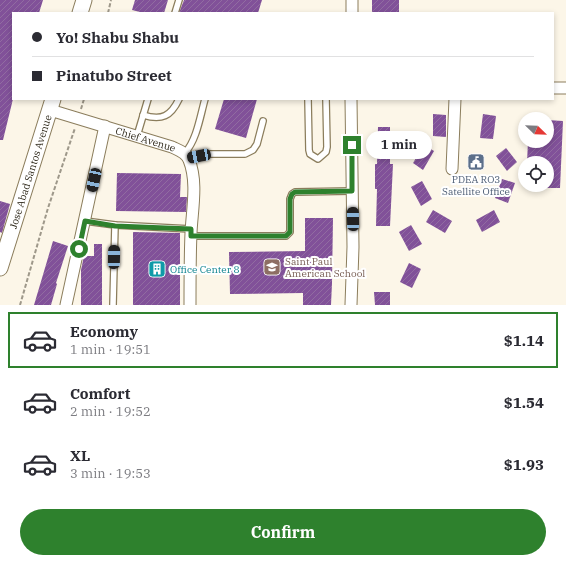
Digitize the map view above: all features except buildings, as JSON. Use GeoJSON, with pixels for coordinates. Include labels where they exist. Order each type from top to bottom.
{"type":"FeatureCollection","features":[{"type":"Feature","properties":{"kind":"main road"},"geometry":{"type":"LineString","coordinates":[[80,12],[84,0]]}},
{"type":"Feature","properties":{"kind":"main road","name":"Jose Abad Santos Avenue"},"geometry":{"type":"LineString","coordinates":[[0,265],[52,104]]}},
{"type":"Feature","properties":{"kind":"street"},"geometry":{"type":"LineString","coordinates":[[352,0],[352,12]]}},
{"type":"Feature","properties":{"kind":"street"},"geometry":{"type":"LineString","coordinates":[[554,88],[566,88]]}},
{"type":"Feature","properties":{"kind":"street"},"geometry":{"type":"LineString","coordinates":[[351,100],[353,247],[351,305]]}},
{"type":"Feature","properties":{"kind":"street"},"geometry":{"type":"LineString","coordinates":[[452,169],[455,100]]}},
{"type":"Feature","properties":{"kind":"street","name":"Chief Avenue"},"geometry":{"type":"LineString","coordinates":[[52,104],[78,119],[172,147],[187,156]]}},
{"type":"Feature","properties":{"kind":"street"},"geometry":{"type":"LineString","coordinates":[[66,305],[105,126]]}},
{"type":"Feature","properties":{"kind":"street"},"geometry":{"type":"LineString","coordinates":[[187,156],[193,172],[194,182],[191,232],[190,305]]}},
{"type":"Feature","properties":{"kind":"lane"},"geometry":{"type":"LineString","coordinates":[[175,12],[179,0]]}},
{"type":"Feature","properties":{"kind":"lane"},"geometry":{"type":"LineString","coordinates":[[137,136],[148,100]]}},
{"type":"Feature","properties":{"kind":"lane"},"geometry":{"type":"LineString","coordinates":[[143,115],[152,118],[169,114],[178,100]]}},
{"type":"Feature","properties":{"kind":"lane"},"geometry":{"type":"LineString","coordinates":[[205,100],[187,156],[209,154],[245,154],[253,150],[257,144],[263,121]]}},
{"type":"Feature","properties":{"kind":"lane"},"geometry":{"type":"LineString","coordinates":[[308,100],[309,150],[310,154],[318,159],[326,152],[327,147],[326,100]]}},
{"type":"Feature","properties":{"kind":"lane"},"geometry":{"type":"LineString","coordinates":[[85,221],[115,226],[191,232],[286,236],[290,232],[290,199],[292,194],[295,192],[352,191]]}},
{"type":"Feature","properties":{"kind":"lane"},"geometry":{"type":"LineString","coordinates":[[112,305],[115,226]]}},
{"type":"Feature","properties":{"kind":"path"},"geometry":{"type":"LineString","coordinates":[[108,12],[111,0]]}},
{"type":"Feature","properties":{"kind":"path"},"geometry":{"type":"LineString","coordinates":[[20,305],[48,208],[84,100]]}},
{"type":"Feature","properties":{"kind":"place","name":"PDEA RO3 Satellite Office"},"geometry":{"type":"Point","coordinates":[476,162]}},
{"type":"Feature","properties":{"kind":"place","name":"Saint Paul American School"},"geometry":{"type":"Point","coordinates":[272,267]}},
{"type":"Feature","properties":{"kind":"place","name":"Office Center 8"},"geometry":{"type":"Point","coordinates":[157,269]}},
{"type":"Feature","properties":{"kind":"route"},"geometry":{"type":"LineString","coordinates":[[79,249],[85,221],[115,226],[191,229],[191,236],[286,236],[290,232],[290,199],[292,194],[299,191],[352,191],[352,145]]}}]}
